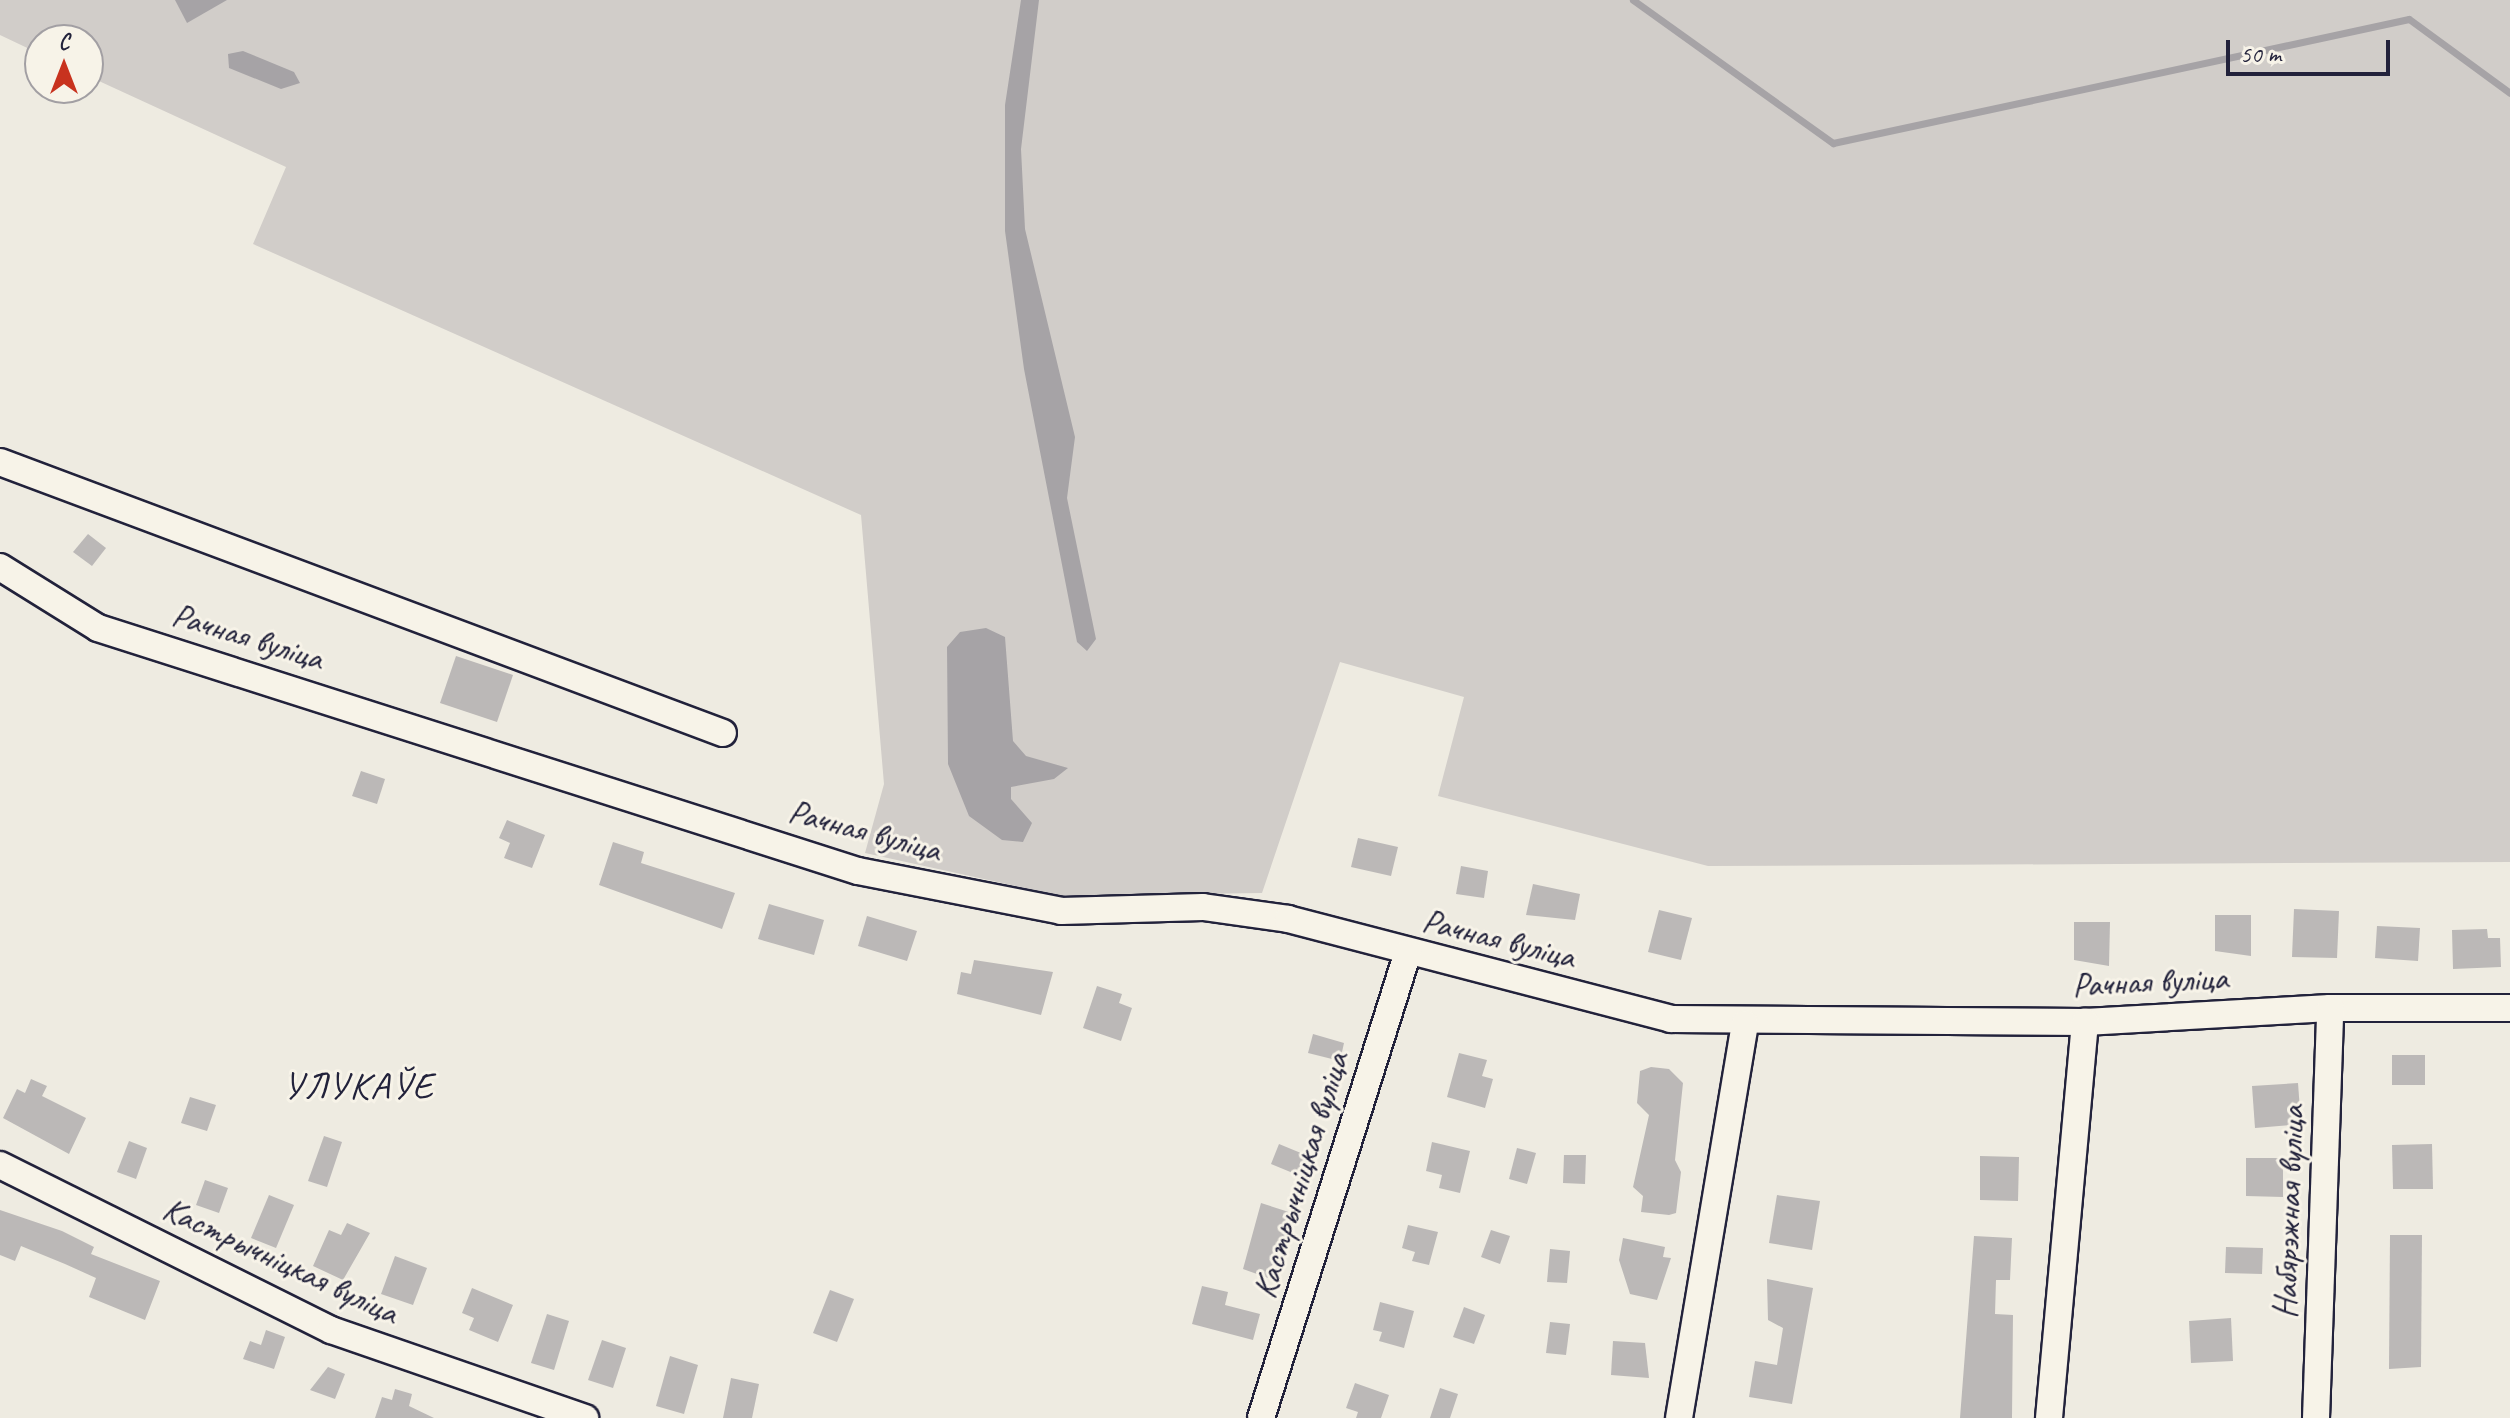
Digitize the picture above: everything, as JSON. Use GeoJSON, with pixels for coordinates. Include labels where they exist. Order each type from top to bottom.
{"type":"FeatureCollection","features":[{"type":"Feature","properties":{"kind":"street"},"geometry":{"type":"LineString","coordinates":[[0,462],[723,733]]}},
{"type":"Feature","properties":{"kind":"street","name":"Рачная вуліца"},"geometry":{"type":"LineString","coordinates":[[0,567],[98,628],[858,871],[1061,911],[1203,907],[1288,919],[1408,953],[1671,1019],[1745,1023],[2085,1022],[2330,1008],[2510,1008]]}},
{"type":"Feature","properties":{"kind":"street","name":"Кастрычніцкая вуліца"},"geometry":{"type":"LineString","coordinates":[[1261,1418],[1408,953]]}},
{"type":"Feature","properties":{"kind":"street","name":"Набярэжная вуліца"},"geometry":{"type":"LineString","coordinates":[[2316,1418],[2330,1008]]}},
{"type":"Feature","properties":{"kind":"street"},"geometry":{"type":"LineString","coordinates":[[2049,1418],[2085,1022]]}},
{"type":"Feature","properties":{"kind":"street"},"geometry":{"type":"LineString","coordinates":[[1679,1418],[1745,1023]]}},
{"type":"Feature","properties":{"kind":"street","name":"Кастрычніцкая вуліца"},"geometry":{"type":"LineString","coordinates":[[0,1165],[331,1330],[585,1418]]}},
{"type":"Feature","properties":{"kind":"shaded area"},"geometry":{"type":"Polygon","coordinates":[[[0,0],[2510,0],[2510,862],[1708,866],[1438,796],[1464,697],[1340,662],[1262,893],[1062,896],[865,853],[884,784],[861,515],[253,244],[286,167],[104,83],[104,24],[24,24],[24,46],[0,35],[0,0]]]}},
{"type":"Feature","properties":{"kind":"shaded area"},"geometry":{"type":"Polygon","coordinates":[[[175,0],[227,0],[187,23],[175,0]]]}},
{"type":"Feature","properties":{"kind":"shaded area"},"geometry":{"type":"Polygon","coordinates":[[[1021,0],[1039,0],[1021,149],[1025,229],[1075,437],[1067,498],[1096,639],[1087,651],[1077,642],[1024,369],[1005,231],[1005,105],[1021,0]]]}},
{"type":"Feature","properties":{"kind":"shaded area"},"geometry":{"type":"Polygon","coordinates":[[[243,51],[294,72],[300,83],[281,89],[229,68],[228,54],[243,51]]]}},
{"type":"Feature","properties":{"kind":"shaded area"},"geometry":{"type":"Polygon","coordinates":[[[986,628],[1005,637],[1013,741],[1026,756],[1068,768],[1054,779],[1011,787],[1011,799],[1032,823],[1023,842],[1002,840],[969,816],[948,764],[947,647],[960,632],[986,628]]]}},
{"type":"Feature","properties":{"kind":"building"},"geometry":{"type":"Polygon","coordinates":[[[88,534],[106,548],[92,566],[73,552],[88,534]]]}},
{"type":"Feature","properties":{"kind":"building"},"geometry":{"type":"Polygon","coordinates":[[[456,656],[513,675],[497,722],[440,703],[456,656]]]}},
{"type":"Feature","properties":{"kind":"building"},"geometry":{"type":"Polygon","coordinates":[[[361,771],[385,779],[377,804],[352,796],[361,771]]]}},
{"type":"Feature","properties":{"kind":"building"},"geometry":{"type":"Polygon","coordinates":[[[507,820],[545,835],[532,868],[504,858],[510,843],[499,838],[507,820]]]}},
{"type":"Feature","properties":{"kind":"building"},"geometry":{"type":"Polygon","coordinates":[[[1358,838],[1398,847],[1391,876],[1351,867],[1358,838]]]}},
{"type":"Feature","properties":{"kind":"building"},"geometry":{"type":"Polygon","coordinates":[[[613,842],[644,852],[641,863],[735,893],[722,929],[599,885],[613,842]]]}},
{"type":"Feature","properties":{"kind":"building"},"geometry":{"type":"Polygon","coordinates":[[[1461,866],[1488,871],[1484,898],[1456,894],[1461,866]]]}},
{"type":"Feature","properties":{"kind":"building"},"geometry":{"type":"Polygon","coordinates":[[[1533,884],[1580,894],[1575,920],[1526,915],[1533,884]]]}},
{"type":"Feature","properties":{"kind":"building"},"geometry":{"type":"Polygon","coordinates":[[[769,904],[824,920],[814,955],[758,939],[769,904]]]}},
{"type":"Feature","properties":{"kind":"building"},"geometry":{"type":"Polygon","coordinates":[[[2294,909],[2339,911],[2337,958],[2292,957],[2294,909]]]}},
{"type":"Feature","properties":{"kind":"building"},"geometry":{"type":"Polygon","coordinates":[[[1659,910],[1692,918],[1681,960],[1648,952],[1659,910]]]}},
{"type":"Feature","properties":{"kind":"building"},"geometry":{"type":"Polygon","coordinates":[[[2215,915],[2251,915],[2251,956],[2215,951],[2215,915]]]}},
{"type":"Feature","properties":{"kind":"building"},"geometry":{"type":"Polygon","coordinates":[[[867,916],[917,931],[907,961],[858,946],[867,916]]]}},
{"type":"Feature","properties":{"kind":"building"},"geometry":{"type":"Polygon","coordinates":[[[2074,922],[2110,922],[2109,966],[2074,960],[2074,922]]]}},
{"type":"Feature","properties":{"kind":"building"},"geometry":{"type":"Polygon","coordinates":[[[2377,926],[2420,928],[2418,961],[2375,958],[2377,926]]]}},
{"type":"Feature","properties":{"kind":"building"},"geometry":{"type":"Polygon","coordinates":[[[2487,929],[2488,938],[2500,938],[2501,967],[2453,969],[2452,930],[2487,929]]]}},
{"type":"Feature","properties":{"kind":"building"},"geometry":{"type":"Polygon","coordinates":[[[974,960],[1053,972],[1041,1015],[957,994],[961,972],[971,974],[974,960]]]}},
{"type":"Feature","properties":{"kind":"building"},"geometry":{"type":"Polygon","coordinates":[[[1097,986],[1122,994],[1119,1003],[1132,1008],[1121,1041],[1083,1028],[1097,986]]]}},
{"type":"Feature","properties":{"kind":"building"},"geometry":{"type":"Polygon","coordinates":[[[1313,1034],[1344,1043],[1340,1061],[1308,1053],[1313,1034]]]}},
{"type":"Feature","properties":{"kind":"building"},"geometry":{"type":"Polygon","coordinates":[[[1459,1053],[1487,1060],[1482,1076],[1493,1079],[1485,1108],[1447,1097],[1459,1053]]]}},
{"type":"Feature","properties":{"kind":"building"},"geometry":{"type":"Polygon","coordinates":[[[2392,1055],[2425,1055],[2425,1085],[2392,1085],[2392,1055]]]}},
{"type":"Feature","properties":{"kind":"building"},"geometry":{"type":"Polygon","coordinates":[[[1651,1067],[1669,1069],[1683,1083],[1675,1160],[1681,1172],[1676,1213],[1669,1215],[1641,1212],[1643,1196],[1633,1187],[1649,1115],[1637,1103],[1640,1071],[1651,1067]]]}},
{"type":"Feature","properties":{"kind":"building"},"geometry":{"type":"Polygon","coordinates":[[[31,1079],[47,1086],[42,1096],[86,1118],[69,1154],[3,1118],[17,1089],[25,1093],[31,1079]]]}},
{"type":"Feature","properties":{"kind":"building"},"geometry":{"type":"Polygon","coordinates":[[[2298,1083],[2301,1124],[2255,1128],[2252,1086],[2298,1083]]]}},
{"type":"Feature","properties":{"kind":"building"},"geometry":{"type":"Polygon","coordinates":[[[190,1097],[216,1105],[207,1131],[181,1123],[190,1097]]]}},
{"type":"Feature","properties":{"kind":"building"},"geometry":{"type":"Polygon","coordinates":[[[324,1136],[342,1142],[327,1187],[308,1181],[324,1136]]]}},
{"type":"Feature","properties":{"kind":"building"},"geometry":{"type":"Polygon","coordinates":[[[129,1141],[147,1148],[136,1179],[117,1172],[129,1141]]]}},
{"type":"Feature","properties":{"kind":"building"},"geometry":{"type":"Polygon","coordinates":[[[1432,1142],[1470,1151],[1460,1193],[1439,1188],[1442,1175],[1426,1171],[1432,1142]]]}},
{"type":"Feature","properties":{"kind":"building"},"geometry":{"type":"Polygon","coordinates":[[[1279,1144],[1313,1158],[1305,1178],[1271,1164],[1279,1144]]]}},
{"type":"Feature","properties":{"kind":"building"},"geometry":{"type":"Polygon","coordinates":[[[2432,1144],[2433,1189],[2393,1189],[2392,1145],[2432,1144]]]}},
{"type":"Feature","properties":{"kind":"building"},"geometry":{"type":"Polygon","coordinates":[[[1517,1148],[1536,1153],[1527,1184],[1509,1179],[1517,1148]]]}},
{"type":"Feature","properties":{"kind":"building"},"geometry":{"type":"Polygon","coordinates":[[[1564,1155],[1586,1155],[1585,1184],[1563,1183],[1564,1155]]]}},
{"type":"Feature","properties":{"kind":"building"},"geometry":{"type":"Polygon","coordinates":[[[1980,1156],[2019,1157],[2018,1201],[1980,1200],[1980,1156]]]}},
{"type":"Feature","properties":{"kind":"building"},"geometry":{"type":"Polygon","coordinates":[[[2246,1158],[2283,1158],[2283,1197],[2246,1196],[2246,1158]]]}},
{"type":"Feature","properties":{"kind":"building"},"geometry":{"type":"Polygon","coordinates":[[[205,1180],[228,1188],[219,1213],[196,1205],[205,1180]]]}},
{"type":"Feature","properties":{"kind":"building"},"geometry":{"type":"Polygon","coordinates":[[[269,1195],[294,1205],[276,1248],[251,1238],[269,1195]]]}},
{"type":"Feature","properties":{"kind":"building"},"geometry":{"type":"Polygon","coordinates":[[[1777,1195],[1820,1201],[1812,1250],[1769,1243],[1777,1195]]]}},
{"type":"Feature","properties":{"kind":"building"},"geometry":{"type":"Polygon","coordinates":[[[1261,1203],[1295,1214],[1268,1278],[1243,1269],[1261,1203]]]}},
{"type":"Feature","properties":{"kind":"building"},"geometry":{"type":"Polygon","coordinates":[[[0,1210],[62,1231],[94,1247],[91,1254],[160,1281],[145,1320],[89,1297],[96,1278],[65,1264],[21,1246],[15,1261],[0,1255],[0,1210]]]}},
{"type":"Feature","properties":{"kind":"building"},"geometry":{"type":"Polygon","coordinates":[[[347,1223],[370,1233],[343,1280],[313,1266],[329,1230],[341,1235],[347,1223]]]}},
{"type":"Feature","properties":{"kind":"building"},"geometry":{"type":"Polygon","coordinates":[[[1408,1225],[1438,1232],[1429,1265],[1412,1261],[1415,1252],[1402,1248],[1408,1225]]]}},
{"type":"Feature","properties":{"kind":"building"},"geometry":{"type":"Polygon","coordinates":[[[1491,1230],[1510,1236],[1500,1264],[1481,1257],[1491,1230]]]}},
{"type":"Feature","properties":{"kind":"building"},"geometry":{"type":"Polygon","coordinates":[[[2390,1235],[2422,1235],[2421,1367],[2389,1369],[2390,1235]]]}},
{"type":"Feature","properties":{"kind":"building"},"geometry":{"type":"Polygon","coordinates":[[[1974,1236],[2012,1238],[2010,1280],[1996,1280],[1995,1314],[2013,1315],[2012,1418],[1960,1418],[1974,1236]]]}},
{"type":"Feature","properties":{"kind":"building"},"geometry":{"type":"Polygon","coordinates":[[[1623,1238],[1665,1247],[1663,1257],[1671,1258],[1657,1300],[1630,1294],[1619,1260],[1623,1238]]]}},
{"type":"Feature","properties":{"kind":"building"},"geometry":{"type":"Polygon","coordinates":[[[2226,1247],[2263,1248],[2262,1274],[2225,1273],[2226,1247]]]}},
{"type":"Feature","properties":{"kind":"building"},"geometry":{"type":"Polygon","coordinates":[[[1550,1249],[1570,1251],[1567,1283],[1547,1282],[1550,1249]]]}},
{"type":"Feature","properties":{"kind":"building"},"geometry":{"type":"Polygon","coordinates":[[[395,1256],[427,1268],[413,1305],[381,1294],[395,1256]]]}},
{"type":"Feature","properties":{"kind":"building"},"geometry":{"type":"Polygon","coordinates":[[[1767,1279],[1813,1288],[1792,1404],[1749,1397],[1755,1361],[1777,1365],[1783,1328],[1768,1320],[1767,1279]]]}},
{"type":"Feature","properties":{"kind":"building"},"geometry":{"type":"Polygon","coordinates":[[[1202,1286],[1228,1292],[1225,1305],[1260,1314],[1253,1340],[1192,1324],[1202,1286]]]}},
{"type":"Feature","properties":{"kind":"building"},"geometry":{"type":"Polygon","coordinates":[[[472,1288],[513,1305],[498,1342],[469,1330],[474,1318],[462,1313],[472,1288]]]}},
{"type":"Feature","properties":{"kind":"building"},"geometry":{"type":"Polygon","coordinates":[[[830,1290],[854,1299],[837,1342],[813,1333],[830,1290]]]}},
{"type":"Feature","properties":{"kind":"building"},"geometry":{"type":"Polygon","coordinates":[[[1380,1302],[1414,1311],[1404,1348],[1379,1341],[1382,1332],[1373,1330],[1380,1302]]]}},
{"type":"Feature","properties":{"kind":"building"},"geometry":{"type":"Polygon","coordinates":[[[1464,1307],[1485,1315],[1474,1344],[1453,1337],[1464,1307]]]}},
{"type":"Feature","properties":{"kind":"building"},"geometry":{"type":"Polygon","coordinates":[[[547,1314],[569,1321],[554,1370],[531,1363],[547,1314]]]}},
{"type":"Feature","properties":{"kind":"building"},"geometry":{"type":"Polygon","coordinates":[[[2231,1318],[2233,1361],[2191,1363],[2189,1321],[2231,1318]]]}},
{"type":"Feature","properties":{"kind":"building"},"geometry":{"type":"Polygon","coordinates":[[[1550,1322],[1570,1324],[1566,1355],[1546,1353],[1550,1322]]]}},
{"type":"Feature","properties":{"kind":"building"},"geometry":{"type":"Polygon","coordinates":[[[266,1330],[285,1337],[274,1369],[243,1359],[250,1341],[261,1345],[266,1330]]]}},
{"type":"Feature","properties":{"kind":"building"},"geometry":{"type":"Polygon","coordinates":[[[602,1340],[626,1348],[613,1388],[588,1380],[602,1340]]]}},
{"type":"Feature","properties":{"kind":"building"},"geometry":{"type":"Polygon","coordinates":[[[1613,1341],[1645,1343],[1649,1378],[1611,1375],[1613,1341]]]}},
{"type":"Feature","properties":{"kind":"building"},"geometry":{"type":"Polygon","coordinates":[[[670,1356],[698,1365],[684,1414],[656,1406],[670,1356]]]}},
{"type":"Feature","properties":{"kind":"building"},"geometry":{"type":"Polygon","coordinates":[[[328,1367],[345,1374],[335,1399],[310,1390],[328,1367]]]}},
{"type":"Feature","properties":{"kind":"building"},"geometry":{"type":"Polygon","coordinates":[[[731,1378],[759,1384],[752,1418],[723,1418],[731,1378]]]}},
{"type":"Feature","properties":{"kind":"building"},"geometry":{"type":"Polygon","coordinates":[[[1355,1383],[1389,1395],[1381,1418],[1356,1418],[1358,1412],[1346,1408],[1355,1383]]]}},
{"type":"Feature","properties":{"kind":"building"},"geometry":{"type":"Polygon","coordinates":[[[1440,1388],[1458,1394],[1450,1418],[1430,1418],[1440,1388]]]}},
{"type":"Feature","properties":{"kind":"building"},"geometry":{"type":"Polygon","coordinates":[[[395,1389],[412,1394],[409,1406],[434,1418],[375,1418],[382,1397],[392,1400],[395,1389]]]}},
{"type":"Feature","properties":{"kind":"waterway"},"geometry":{"type":"LineString","coordinates":[[1633,0],[1833,143],[2409,19],[2510,93]]}},
{"type":"Feature","properties":{"kind":"district","name":"УЛУКАЎЕ"},"geometry":{"type":"Point","coordinates":[359,1086]}}]}
